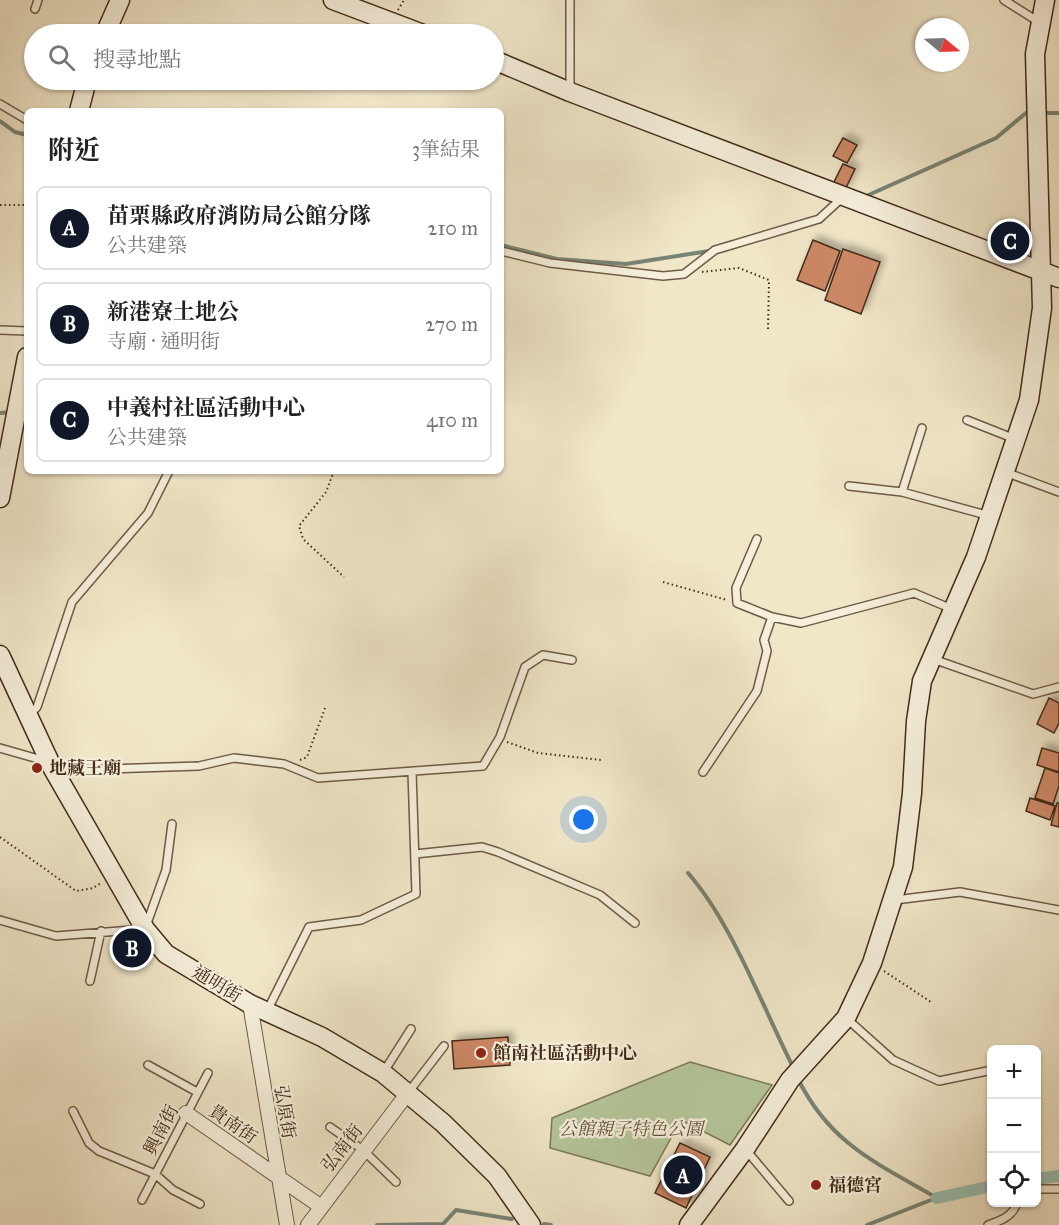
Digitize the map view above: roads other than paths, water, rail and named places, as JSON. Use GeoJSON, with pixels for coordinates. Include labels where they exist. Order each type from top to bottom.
{"type":"FeatureCollection","features":[{"type":"Feature","properties":{"kind":"street"},"geometry":{"type":"LineString","coordinates":[[109,24],[120,0]]}},
{"type":"Feature","properties":{"kind":"street"},"geometry":{"type":"LineString","coordinates":[[333,0],[397,24]]}},
{"type":"Feature","properties":{"kind":"street"},"geometry":{"type":"LineString","coordinates":[[689,1225],[745,1149],[790,1080],[846,1018],[872,963],[903,867],[912,793],[916,721],[922,681],[976,557],[1029,400],[1042,308],[1035,54],[1039,22],[1045,0]]}},
{"type":"Feature","properties":{"kind":"street"},"geometry":{"type":"LineString","coordinates":[[504,64],[570,92],[1059,278]]}},
{"type":"Feature","properties":{"kind":"street"},"geometry":{"type":"LineString","coordinates":[[80,108],[84,90]]}},
{"type":"Feature","properties":{"kind":"street"},"geometry":{"type":"LineString","coordinates":[[0,498],[2,468],[24,372]]}},
{"type":"Feature","properties":{"kind":"street","name":"通明街"},"geometry":{"type":"LineString","coordinates":[[0,655],[51,764],[145,929],[166,954],[258,1008],[322,1037],[383,1073],[443,1123],[497,1176],[531,1225]]}},
{"type":"Feature","properties":{"kind":"street","name":"弘原街"},"geometry":{"type":"LineString","coordinates":[[258,1008],[277,1178],[287,1225]]}},
{"type":"Feature","properties":{"kind":"street","name":"弘南街"},"geometry":{"type":"LineString","coordinates":[[308,1225],[320,1206],[407,1094]]}},
{"type":"Feature","properties":{"kind":"street","name":"貴南街"},"geometry":{"type":"LineString","coordinates":[[186,1113],[320,1206]]}},
{"type":"Feature","properties":{"kind":"lane"},"geometry":{"type":"LineString","coordinates":[[35,9],[38,0]]}},
{"type":"Feature","properties":{"kind":"lane"},"geometry":{"type":"LineString","coordinates":[[570,0],[570,92]]}},
{"type":"Feature","properties":{"kind":"lane"},"geometry":{"type":"LineString","coordinates":[[1004,0],[1039,22]]}},
{"type":"Feature","properties":{"kind":"lane"},"geometry":{"type":"LineString","coordinates":[[0,104],[24,118]]}},
{"type":"Feature","properties":{"kind":"lane"},"geometry":{"type":"LineString","coordinates":[[504,252],[550,263],[663,276],[684,274],[715,250],[819,219],[845,195]]}},
{"type":"Feature","properties":{"kind":"lane"},"geometry":{"type":"LineString","coordinates":[[0,330],[24,331]]}},
{"type":"Feature","properties":{"kind":"lane"},"geometry":{"type":"LineString","coordinates":[[967,420],[1016,439]]}},
{"type":"Feature","properties":{"kind":"lane"},"geometry":{"type":"LineString","coordinates":[[902,492],[922,428]]}},
{"type":"Feature","properties":{"kind":"lane"},"geometry":{"type":"LineString","coordinates":[[1005,472],[1059,492]]}},
{"type":"Feature","properties":{"kind":"lane"},"geometry":{"type":"LineString","coordinates":[[29,715],[37,706],[72,602],[148,513],[168,474]]}},
{"type":"Feature","properties":{"kind":"lane"},"geometry":{"type":"LineString","coordinates":[[849,486],[902,492],[990,516]]}},
{"type":"Feature","properties":{"kind":"lane"},"geometry":{"type":"LineString","coordinates":[[757,539],[736,588],[737,603],[772,617],[801,623],[914,592],[952,609]]}},
{"type":"Feature","properties":{"kind":"lane"},"geometry":{"type":"LineString","coordinates":[[703,772],[757,692],[766,651],[764,640],[772,617]]}},
{"type":"Feature","properties":{"kind":"lane"},"geometry":{"type":"LineString","coordinates":[[0,748],[77,770],[152,770],[199,766],[234,758],[287,765],[318,778],[483,766],[499,740],[525,667],[543,655],[572,660]]}},
{"type":"Feature","properties":{"kind":"lane"},"geometry":{"type":"LineString","coordinates":[[931,658],[1033,694],[1059,687]]}},
{"type":"Feature","properties":{"kind":"lane"},"geometry":{"type":"LineString","coordinates":[[258,1008],[309,927],[361,920],[416,894],[412,772]]}},
{"type":"Feature","properties":{"kind":"lane"},"geometry":{"type":"LineString","coordinates":[[0,920],[56,936],[145,929],[166,870],[172,824]]}},
{"type":"Feature","properties":{"kind":"lane"},"geometry":{"type":"LineString","coordinates":[[415,854],[482,847],[498,852],[600,895],[635,923]]}},
{"type":"Feature","properties":{"kind":"lane"},"geometry":{"type":"LineString","coordinates":[[892,900],[960,892],[1059,910]]}},
{"type":"Feature","properties":{"kind":"lane"},"geometry":{"type":"LineString","coordinates":[[90,981],[101,931]]}},
{"type":"Feature","properties":{"kind":"lane"},"geometry":{"type":"LineString","coordinates":[[846,1018],[893,1060],[939,1081],[987,1071]]}},
{"type":"Feature","properties":{"kind":"lane"},"geometry":{"type":"LineString","coordinates":[[383,1073],[411,1029]]}},
{"type":"Feature","properties":{"kind":"lane"},"geometry":{"type":"LineString","coordinates":[[407,1094],[444,1046]]}},
{"type":"Feature","properties":{"kind":"lane"},"geometry":{"type":"LineString","coordinates":[[148,1065],[197,1092]]}},
{"type":"Feature","properties":{"kind":"lane","name":"興南街"},"geometry":{"type":"LineString","coordinates":[[142,1200],[208,1073]]}},
{"type":"Feature","properties":{"kind":"lane"},"geometry":{"type":"LineString","coordinates":[[73,1111],[89,1143],[99,1151],[155,1174],[173,1190],[200,1204]]}},
{"type":"Feature","properties":{"kind":"lane"},"geometry":{"type":"LineString","coordinates":[[330,1127],[363,1150],[396,1182]]}},
{"type":"Feature","properties":{"kind":"lane"},"geometry":{"type":"LineString","coordinates":[[745,1149],[789,1200]]}},
{"type":"Feature","properties":{"kind":"lane"},"geometry":{"type":"LineString","coordinates":[[1041,1189],[1059,1189]]}},
{"type":"Feature","properties":{"kind":"lane"},"geometry":{"type":"LineString","coordinates":[[988,1225],[1000,1221],[1016,1207]]}},
{"type":"Feature","properties":{"kind":"waterway"},"geometry":{"type":"LineString","coordinates":[[864,197],[996,138],[1026,113],[1030,113]]}},
{"type":"Feature","properties":{"kind":"waterway"},"geometry":{"type":"LineString","coordinates":[[1041,113],[1059,113]]}},
{"type":"Feature","properties":{"kind":"waterway"},"geometry":{"type":"LineString","coordinates":[[0,121],[15,132],[24,134]]}},
{"type":"Feature","properties":{"kind":"waterway"},"geometry":{"type":"LineString","coordinates":[[504,246],[557,259],[626,264],[709,251]]}},
{"type":"Feature","properties":{"kind":"waterway"},"geometry":{"type":"LineString","coordinates":[[0,413],[11,412]]}},
{"type":"Feature","properties":{"kind":"waterway"},"geometry":{"type":"LineString","coordinates":[[688,873],[704,893],[733,941],[794,1069]]}},
{"type":"Feature","properties":{"kind":"waterway"},"geometry":{"type":"LineString","coordinates":[[798,1079],[825,1121],[857,1150],[937,1198]]}},
{"type":"Feature","properties":{"kind":"waterway"},"geometry":{"type":"LineString","coordinates":[[1041,1178],[1059,1176]]}},
{"type":"Feature","properties":{"kind":"waterway"},"geometry":{"type":"LineString","coordinates":[[937,1198],[987,1187]]}},
{"type":"Feature","properties":{"kind":"waterway"},"geometry":{"type":"LineString","coordinates":[[867,1225],[936,1198]]}},
{"type":"Feature","properties":{"kind":"waterway"},"geometry":{"type":"LineString","coordinates":[[377,1225],[443,1224],[456,1210],[512,1219]]}},
{"type":"Feature","properties":{"kind":"waterway"},"geometry":{"type":"LineString","coordinates":[[544,1224],[551,1225]]}},
{"type":"Feature","properties":{"kind":"place","name":"中義村社區活動中心"},"geometry":{"type":"Point","coordinates":[1010,241]}},
{"type":"Feature","properties":{"kind":"place","name":"地藏王廟"},"geometry":{"type":"Point","coordinates":[37,768]}},
{"type":"Feature","properties":{"kind":"place","name":"新港寮土地公"},"geometry":{"type":"Point","coordinates":[132,948]}},
{"type":"Feature","properties":{"kind":"place","name":"館南社區活動中心"},"geometry":{"type":"Point","coordinates":[481,1053]}},
{"type":"Feature","properties":{"kind":"place","name":"苗栗縣政府消防局公館分隊"},"geometry":{"type":"Point","coordinates":[683,1175]}},
{"type":"Feature","properties":{"kind":"place","name":"福德宮"},"geometry":{"type":"Point","coordinates":[816,1185]}},
{"type":"Feature","properties":{"kind":"park label","name":"公館親子特色公園"},"geometry":{"type":"Point","coordinates":[631,1129]}}]}
